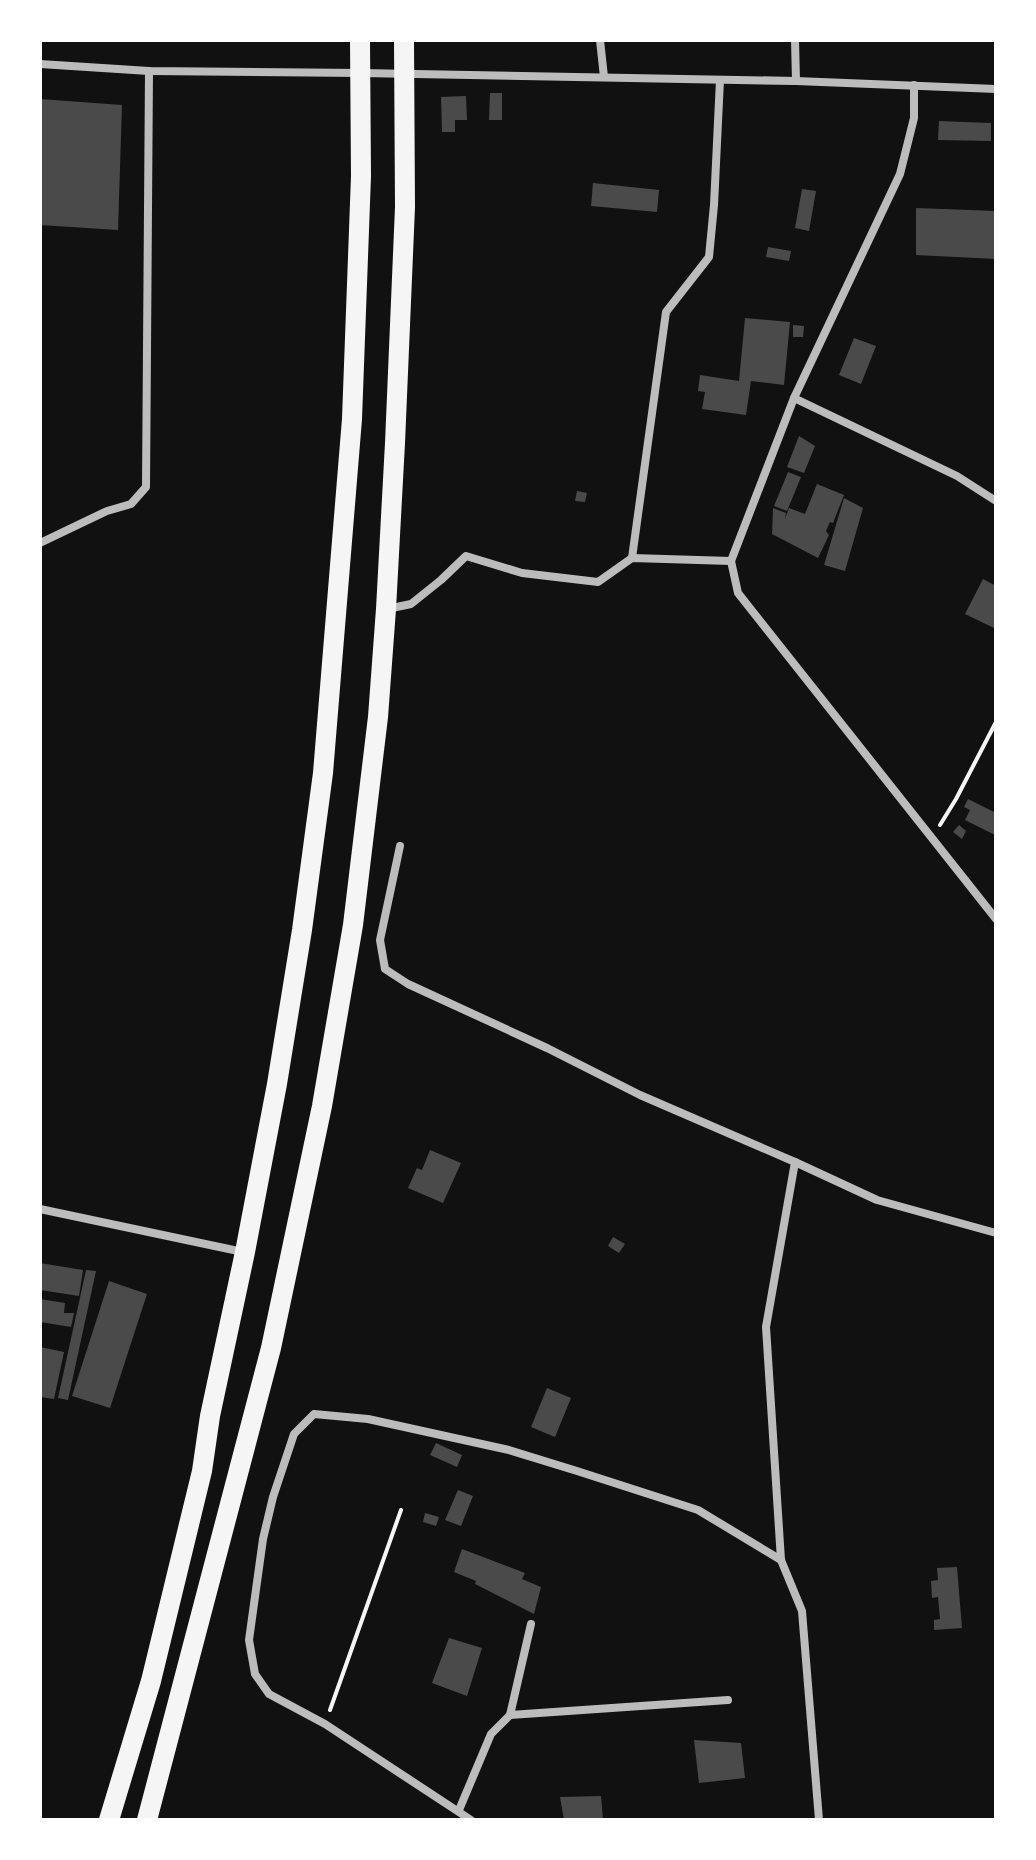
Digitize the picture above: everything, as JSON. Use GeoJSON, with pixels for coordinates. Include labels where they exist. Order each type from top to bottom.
{"type":"FeatureCollection","features":[{"type":"Feature","properties":{"kind":"main road"},"geometry":{"type":"LineString","coordinates":[[109,1820],[151,1681],[202,1471],[277,1084],[297,961],[323,773],[352,419],[361,176],[360,40]]}},
{"type":"Feature","properties":{"kind":"main road"},"geometry":{"type":"LineString","coordinates":[[147,1820],[271,1348],[322,1106],[353,925],[378,717],[386,609],[405,207],[404,40]]}},
{"type":"Feature","properties":{"kind":"street"},"geometry":{"type":"LineString","coordinates":[[600,40],[604,77]]}},
{"type":"Feature","properties":{"kind":"street"},"geometry":{"type":"LineString","coordinates":[[795,40],[796,81]]}},
{"type":"Feature","properties":{"kind":"street"},"geometry":{"type":"LineString","coordinates":[[40,64],[149,71],[796,81],[996,89]]}},
{"type":"Feature","properties":{"kind":"street"},"geometry":{"type":"LineString","coordinates":[[40,543],[107,511],[131,504],[146,487],[149,71]]}},
{"type":"Feature","properties":{"kind":"street"},"geometry":{"type":"LineString","coordinates":[[632,558],[666,312],[709,257],[720,80]]}},
{"type":"Feature","properties":{"kind":"street"},"geometry":{"type":"LineString","coordinates":[[914,85],[914,118],[900,174],[794,398],[731,561],[738,593],[996,919]]}},
{"type":"Feature","properties":{"kind":"street"},"geometry":{"type":"LineString","coordinates":[[794,398],[957,476],[996,501]]}},
{"type":"Feature","properties":{"kind":"street"},"geometry":{"type":"LineString","coordinates":[[386,609],[411,604],[466,556],[522,573],[598,582],[632,558],[731,561]]}},
{"type":"Feature","properties":{"kind":"street"},"geometry":{"type":"LineString","coordinates":[[400,846],[380,940],[385,969],[408,984],[640,1095],[877,1200],[996,1233]]}},
{"type":"Feature","properties":{"kind":"street"},"geometry":{"type":"LineString","coordinates":[[795,1162],[766,1327],[781,1560],[802,1611],[819,1820]]}},
{"type":"Feature","properties":{"kind":"street"},"geometry":{"type":"LineString","coordinates":[[40,1209],[245,1252]]}},
{"type":"Feature","properties":{"kind":"street"},"geometry":{"type":"LineString","coordinates":[[471,1820],[325,1724],[269,1694],[255,1674],[249,1640],[263,1539],[294,1434],[314,1414],[368,1419],[509,1450],[577,1471],[698,1510],[781,1560]]}},
{"type":"Feature","properties":{"kind":"street"},"geometry":{"type":"LineString","coordinates":[[459,1810],[491,1734],[510,1715],[531,1624]]}},
{"type":"Feature","properties":{"kind":"street"},"geometry":{"type":"LineString","coordinates":[[510,1715],[728,1700]]}},
{"type":"Feature","properties":{"kind":"path"},"geometry":{"type":"LineString","coordinates":[[933,840],[996,722]]}},
{"type":"Feature","properties":{"kind":"path"},"geometry":{"type":"LineString","coordinates":[[325,1724],[401,1510]]}},
{"type":"Feature","properties":{"kind":"building"},"geometry":{"type":"Polygon","coordinates":[[[490,93],[502,93],[502,120],[489,120],[490,93]]]}},
{"type":"Feature","properties":{"kind":"building"},"geometry":{"type":"Polygon","coordinates":[[[466,96],[467,120],[455,120],[455,132],[442,132],[441,97],[466,96]]]}},
{"type":"Feature","properties":{"kind":"building"},"geometry":{"type":"Polygon","coordinates":[[[40,99],[122,105],[118,230],[40,225],[40,99]]]}},
{"type":"Feature","properties":{"kind":"building"},"geometry":{"type":"Polygon","coordinates":[[[939,121],[991,123],[991,141],[938,140],[939,121]]]}},
{"type":"Feature","properties":{"kind":"building"},"geometry":{"type":"Polygon","coordinates":[[[593,183],[659,190],[657,212],[591,206],[593,183]]]}},
{"type":"Feature","properties":{"kind":"building"},"geometry":{"type":"Polygon","coordinates":[[[802,189],[816,191],[809,231],[795,228],[802,189]]]}},
{"type":"Feature","properties":{"kind":"building"},"geometry":{"type":"Polygon","coordinates":[[[916,208],[996,211],[996,259],[916,255],[916,208]]]}},
{"type":"Feature","properties":{"kind":"building"},"geometry":{"type":"Polygon","coordinates":[[[768,247],[791,251],[789,261],[766,257],[768,247]]]}},
{"type":"Feature","properties":{"kind":"building"},"geometry":{"type":"Polygon","coordinates":[[[745,318],[790,322],[784,385],[751,381],[746,415],[702,409],[705,392],[698,391],[700,375],[739,381],[745,318]]]}},
{"type":"Feature","properties":{"kind":"building"},"geometry":{"type":"Polygon","coordinates":[[[793,325],[804,326],[803,337],[793,337],[793,325]]]}},
{"type":"Feature","properties":{"kind":"building"},"geometry":{"type":"Polygon","coordinates":[[[854,338],[876,346],[861,384],[839,375],[854,338]]]}},
{"type":"Feature","properties":{"kind":"building"},"geometry":{"type":"Polygon","coordinates":[[[799,436],[815,446],[804,473],[787,467],[799,436]]]}},
{"type":"Feature","properties":{"kind":"building"},"geometry":{"type":"Polygon","coordinates":[[[788,472],[801,477],[787,511],[774,506],[788,472]]]}},
{"type":"Feature","properties":{"kind":"building"},"geometry":{"type":"Polygon","coordinates":[[[817,484],[844,495],[833,523],[830,522],[826,531],[829,535],[818,558],[772,534],[773,508],[786,513],[785,519],[789,508],[805,514],[817,484]]]}},
{"type":"Feature","properties":{"kind":"building"},"geometry":{"type":"Polygon","coordinates":[[[577,491],[587,493],[585,502],[575,501],[577,491]]]}},
{"type":"Feature","properties":{"kind":"building"},"geometry":{"type":"Polygon","coordinates":[[[844,498],[863,508],[845,571],[824,565],[844,498]]]}},
{"type":"Feature","properties":{"kind":"building"},"geometry":{"type":"Polygon","coordinates":[[[983,579],[996,586],[996,629],[965,614],[983,579]]]}},
{"type":"Feature","properties":{"kind":"building"},"geometry":{"type":"Polygon","coordinates":[[[968,799],[996,813],[995,835],[965,820],[970,810],[964,807],[968,799]]]}},
{"type":"Feature","properties":{"kind":"building"},"geometry":{"type":"Polygon","coordinates":[[[959,825],[966,831],[962,839],[953,832],[959,825]]]}},
{"type":"Feature","properties":{"kind":"building"},"geometry":{"type":"Polygon","coordinates":[[[430,1150],[461,1163],[443,1203],[408,1188],[417,1168],[422,1170],[430,1150]]]}},
{"type":"Feature","properties":{"kind":"building"},"geometry":{"type":"Polygon","coordinates":[[[613,1237],[625,1244],[619,1253],[608,1246],[613,1237]]]}},
{"type":"Feature","properties":{"kind":"building"},"geometry":{"type":"Polygon","coordinates":[[[40,1263],[83,1270],[79,1296],[40,1290],[40,1263]]]}},
{"type":"Feature","properties":{"kind":"building"},"geometry":{"type":"Polygon","coordinates":[[[86,1270],[96,1271],[68,1400],[58,1398],[86,1270]]]}},
{"type":"Feature","properties":{"kind":"building"},"geometry":{"type":"Polygon","coordinates":[[[109,1281],[147,1294],[110,1408],[72,1396],[109,1281]]]}},
{"type":"Feature","properties":{"kind":"building"},"geometry":{"type":"Polygon","coordinates":[[[40,1299],[65,1303],[64,1313],[74,1313],[71,1327],[40,1322],[40,1299]]]}},
{"type":"Feature","properties":{"kind":"building"},"geometry":{"type":"Polygon","coordinates":[[[40,1347],[64,1352],[54,1399],[40,1397],[40,1347]]]}},
{"type":"Feature","properties":{"kind":"building"},"geometry":{"type":"Polygon","coordinates":[[[547,1388],[571,1398],[555,1437],[531,1427],[547,1388]]]}},
{"type":"Feature","properties":{"kind":"building"},"geometry":{"type":"Polygon","coordinates":[[[436,1443],[462,1455],[457,1467],[430,1455],[436,1443]]]}},
{"type":"Feature","properties":{"kind":"building"},"geometry":{"type":"Polygon","coordinates":[[[458,1490],[473,1496],[461,1526],[445,1520],[458,1490]]]}},
{"type":"Feature","properties":{"kind":"building"},"geometry":{"type":"Polygon","coordinates":[[[425,1513],[439,1517],[436,1526],[423,1522],[425,1513]]]}},
{"type":"Feature","properties":{"kind":"building"},"geometry":{"type":"Polygon","coordinates":[[[462,1549],[525,1573],[522,1579],[541,1587],[534,1614],[454,1572],[462,1549]]]}},
{"type":"Feature","properties":{"kind":"building"},"geometry":{"type":"Polygon","coordinates":[[[957,1567],[962,1628],[934,1630],[934,1620],[940,1619],[938,1597],[932,1598],[931,1581],[938,1580],[937,1568],[957,1567]]]}},
{"type":"Feature","properties":{"kind":"building"},"geometry":{"type":"Polygon","coordinates":[[[449,1638],[482,1648],[467,1696],[432,1683],[449,1638]]]}},
{"type":"Feature","properties":{"kind":"building"},"geometry":{"type":"Polygon","coordinates":[[[694,1740],[741,1743],[745,1778],[699,1783],[694,1740]]]}},
{"type":"Feature","properties":{"kind":"building"},"geometry":{"type":"Polygon","coordinates":[[[601,1796],[603,1820],[564,1820],[560,1797],[601,1796]]]}}]}
